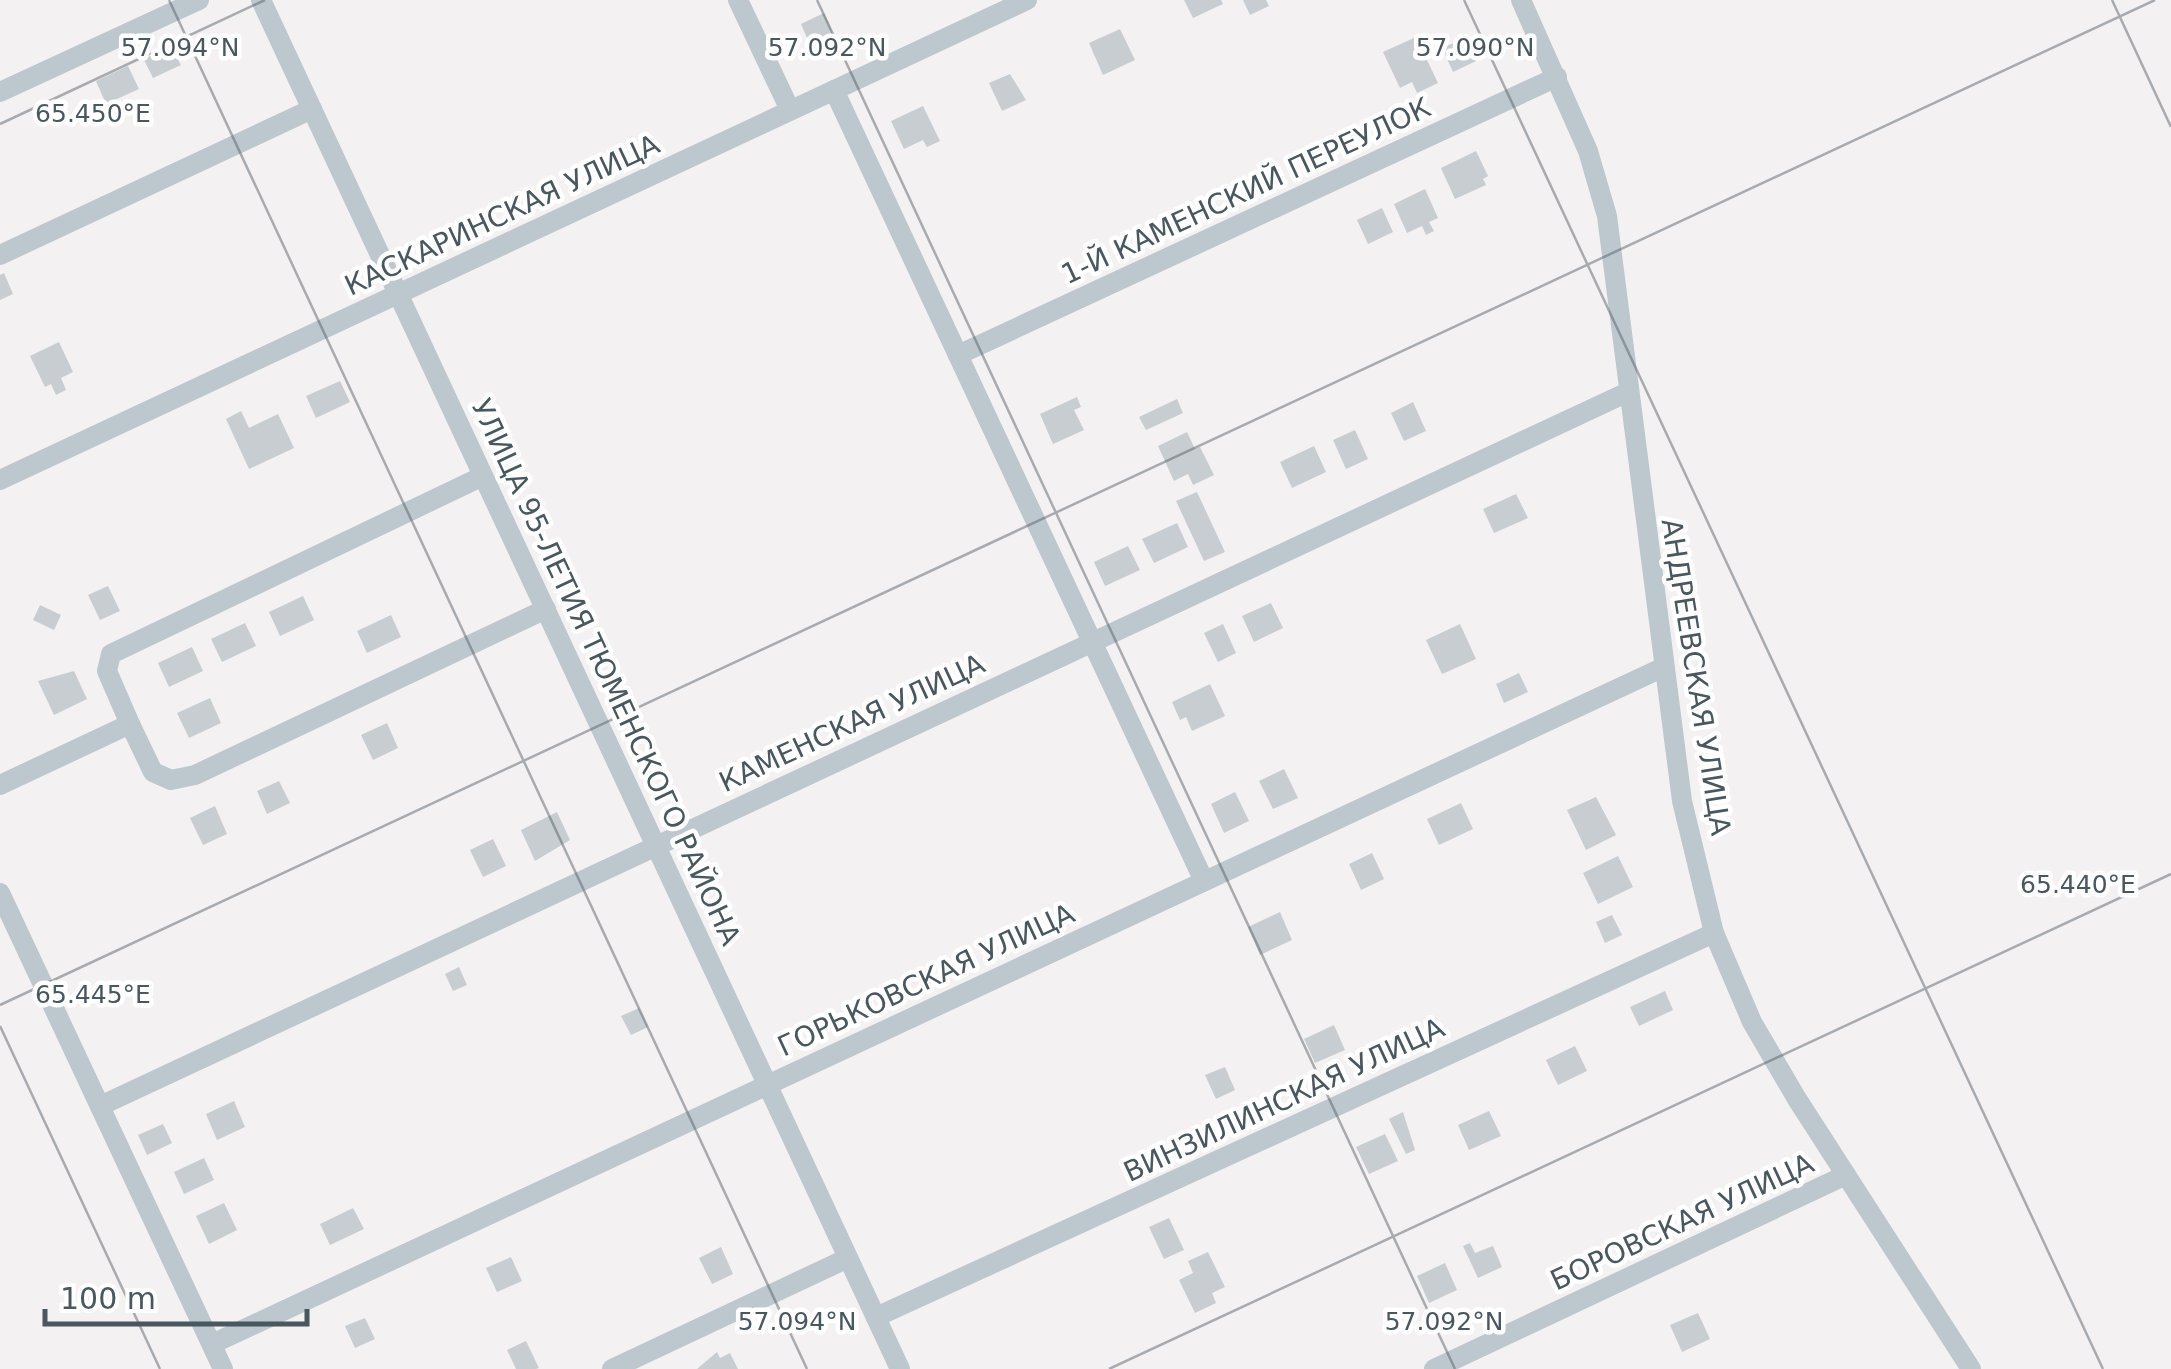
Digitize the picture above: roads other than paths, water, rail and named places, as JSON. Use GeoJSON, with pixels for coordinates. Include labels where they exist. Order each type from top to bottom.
{"type":"FeatureCollection","features":[{"type":"Feature","properties":{"kind":"street"},"geometry":{"type":"LineString","coordinates":[[0,92],[199,0]]}},
{"type":"Feature","properties":{"kind":"street","name":"УЛИЦА 95-ЛЕТИЯ ТЮМЕНСКОГО РАЙОНА"},"geometry":{"type":"LineString","coordinates":[[261,0],[900,1369]]}},
{"type":"Feature","properties":{"kind":"street"},"geometry":{"type":"LineString","coordinates":[[738,0],[790,110]]}},
{"type":"Feature","properties":{"kind":"street","name":"КАСКАРИНСКАЯ УЛИЦА"},"geometry":{"type":"LineString","coordinates":[[0,480],[1027,0]]}},
{"type":"Feature","properties":{"kind":"street","name":"АНДРЕЕВСКАЯ УЛИЦА"},"geometry":{"type":"LineString","coordinates":[[1520,0],[1588,151],[1607,216],[1682,801],[1714,933],[1752,1022],[1970,1369]]}},
{"type":"Feature","properties":{"kind":"street","name":"1-Й КАМЕНСКИЙ ПЕРЕУЛОК"},"geometry":{"type":"LineString","coordinates":[[958,356],[1557,77]]}},
{"type":"Feature","properties":{"kind":"street"},"geometry":{"type":"LineString","coordinates":[[834,90],[1204,881]]}},
{"type":"Feature","properties":{"kind":"street"},"geometry":{"type":"LineString","coordinates":[[0,256],[312,109]]}},
{"type":"Feature","properties":{"kind":"street","name":"КАМЕНСКАЯ УЛИЦА"},"geometry":{"type":"LineString","coordinates":[[100,1106],[1628,392]]}},
{"type":"Feature","properties":{"kind":"street"},"geometry":{"type":"LineString","coordinates":[[483,476],[111,654],[106,671],[130,724],[153,772],[171,780],[195,775],[546,609]]}},
{"type":"Feature","properties":{"kind":"street","name":"ГОРЬКОВСКАЯ УЛИЦА"},"geometry":{"type":"LineString","coordinates":[[212,1344],[1664,667]]}},
{"type":"Feature","properties":{"kind":"street"},"geometry":{"type":"LineString","coordinates":[[0,786],[130,724]]}},
{"type":"Feature","properties":{"kind":"street"},"geometry":{"type":"LineString","coordinates":[[0,893],[223,1369]]}},
{"type":"Feature","properties":{"kind":"street","name":"ВИНЗИЛИНСКАЯ УЛИЦА"},"geometry":{"type":"LineString","coordinates":[[876,1317],[1714,933]]}},
{"type":"Feature","properties":{"kind":"street","name":"БОРОВСКАЯ УЛИЦА"},"geometry":{"type":"LineString","coordinates":[[1434,1369],[1846,1175]]}},
{"type":"Feature","properties":{"kind":"street"},"geometry":{"type":"LineString","coordinates":[[612,1369],[848,1258]]}}]}
